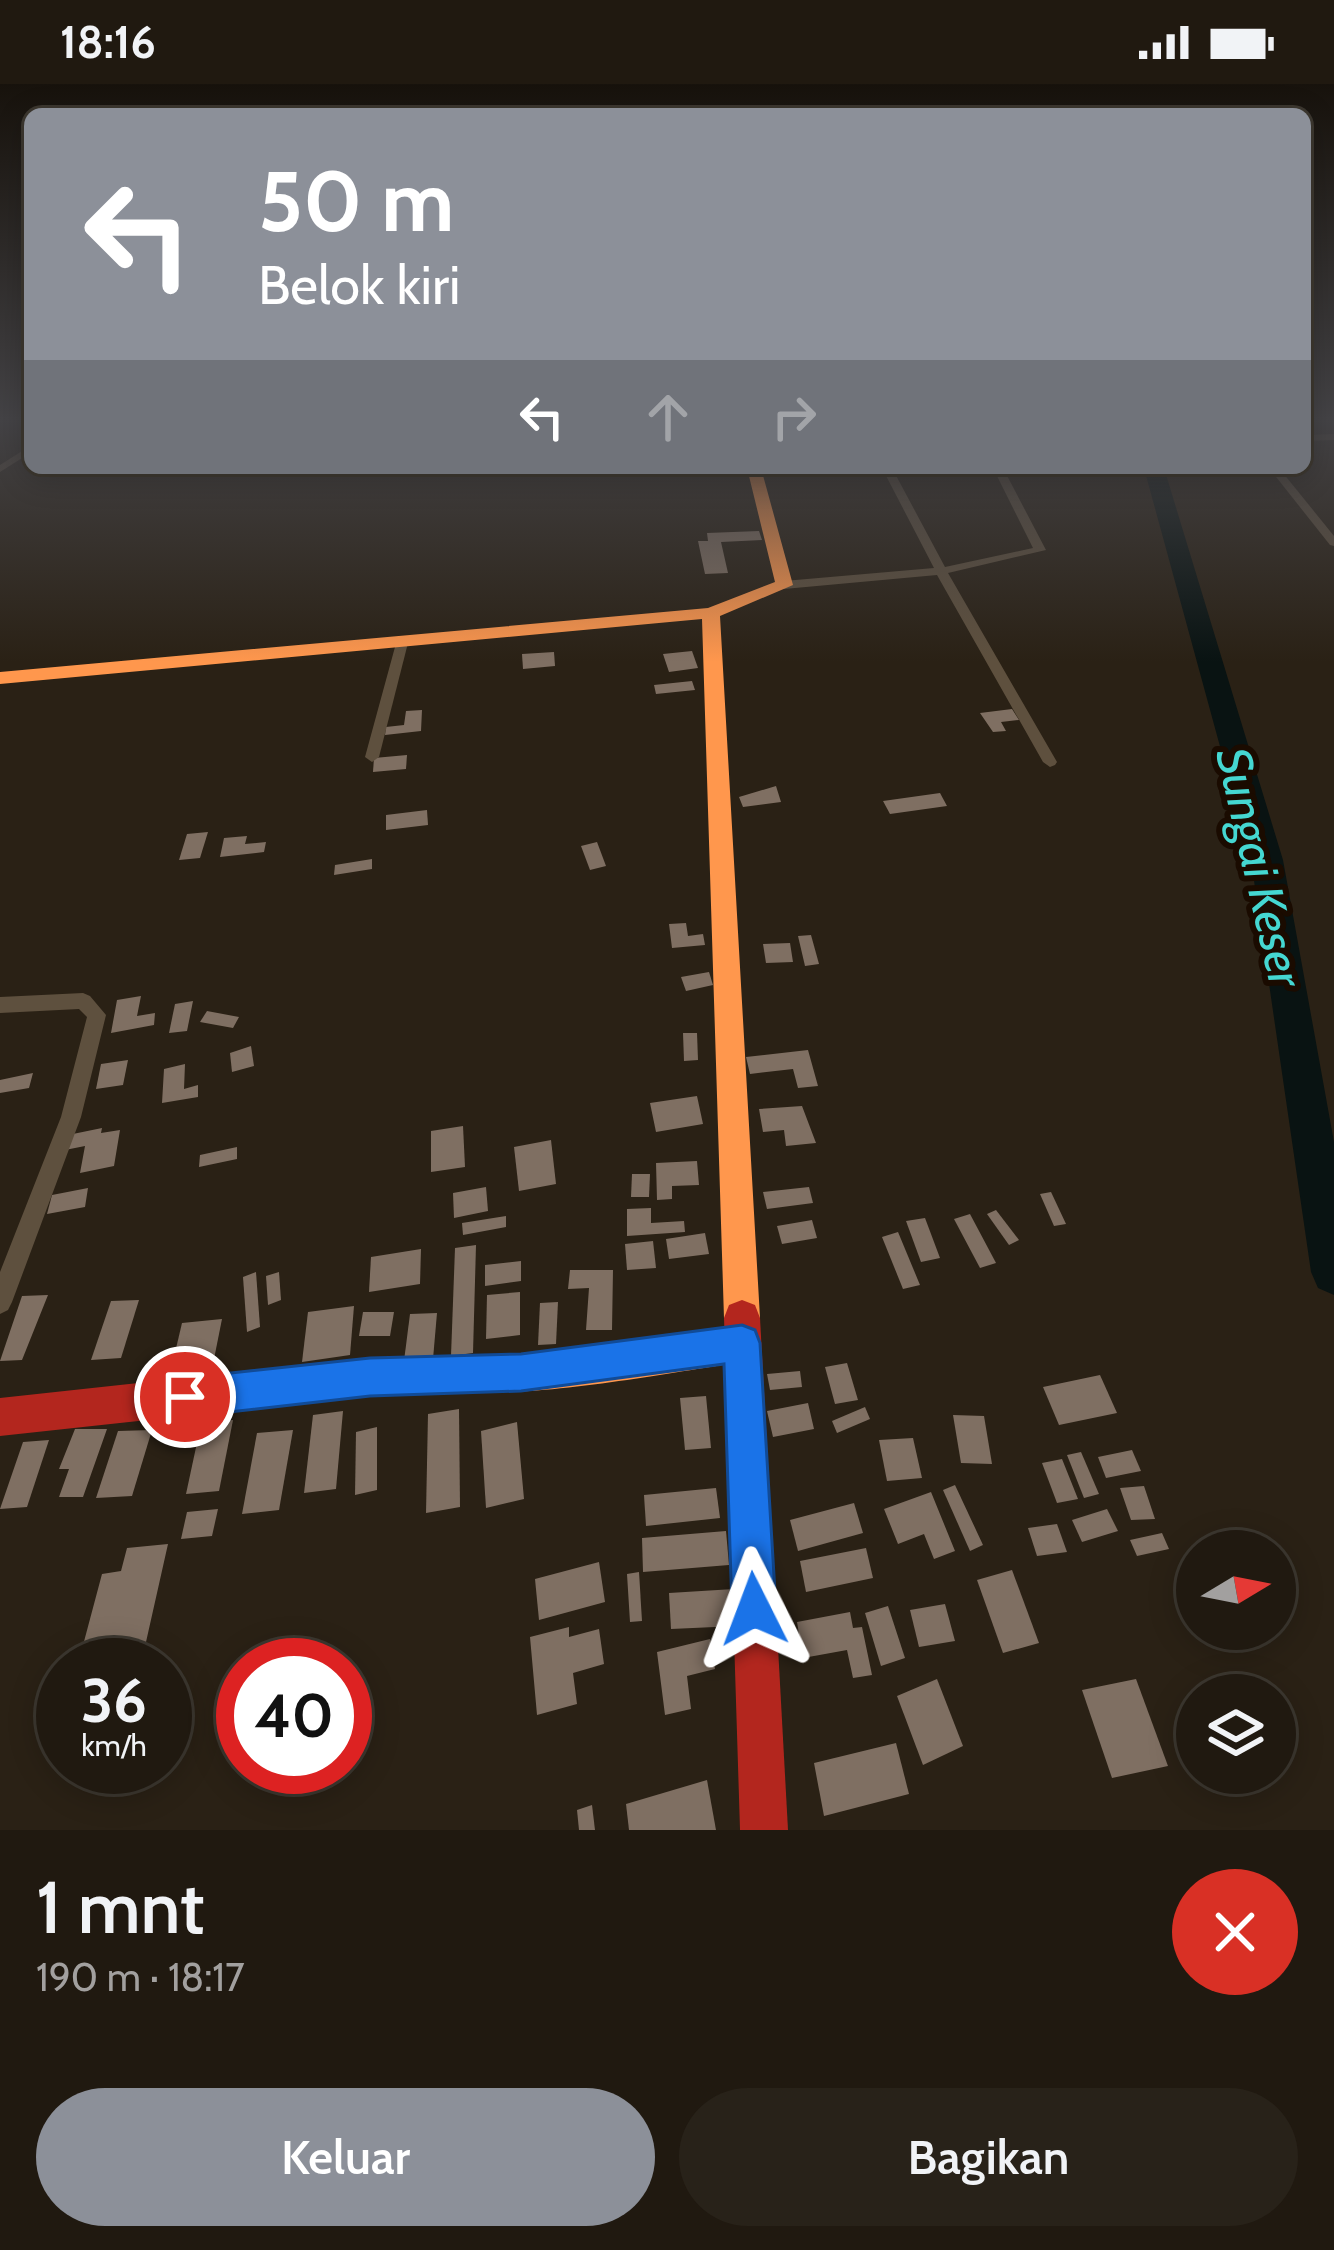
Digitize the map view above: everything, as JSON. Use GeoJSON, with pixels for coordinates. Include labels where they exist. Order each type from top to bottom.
{"type":"FeatureCollection","features":[{"type":"Feature","properties":{"kind":"street"},"geometry":{"type":"LineString","coordinates":[[762,498],[784,585]]}},
{"type":"Feature","properties":{"kind":"street"},"geometry":{"type":"LineString","coordinates":[[902,498],[1050,762]]}},
{"type":"Feature","properties":{"kind":"street"},"geometry":{"type":"LineString","coordinates":[[0,677],[711,613],[784,585],[941,571],[1040,550],[1014,498]]}},
{"type":"Feature","properties":{"kind":"street"},"geometry":{"type":"LineString","coordinates":[[1299,498],[1334,543]]}},
{"type":"Feature","properties":{"kind":"street"},"geometry":{"type":"LineString","coordinates":[[1316,519],[1334,519]]}},
{"type":"Feature","properties":{"kind":"street"},"geometry":{"type":"LineString","coordinates":[[711,613],[764,1830]]}},
{"type":"Feature","properties":{"kind":"street"},"geometry":{"type":"LineString","coordinates":[[372,757],[403,639]]}},
{"type":"Feature","properties":{"kind":"street"},"geometry":{"type":"LineString","coordinates":[[0,1005],[83,1001],[97,1015],[71,1117],[0,1302]]}},
{"type":"Feature","properties":{"kind":"street"},"geometry":{"type":"LineString","coordinates":[[0,1418],[370,1377],[521,1372],[742,1343]]}},
{"type":"Feature","properties":{"kind":"building"},"geometry":{"type":"Polygon","coordinates":[[[759,531],[762,540],[721,542],[728,573],[705,574],[698,541],[708,541],[707,533],[759,531]]]}},
{"type":"Feature","properties":{"kind":"building"},"geometry":{"type":"Polygon","coordinates":[[[692,651],[698,668],[669,672],[663,654],[692,651]]]}},
{"type":"Feature","properties":{"kind":"building"},"geometry":{"type":"Polygon","coordinates":[[[554,652],[555,666],[523,669],[522,654],[554,652]]]}},
{"type":"Feature","properties":{"kind":"building"},"geometry":{"type":"Polygon","coordinates":[[[692,681],[695,690],[656,694],[654,685],[692,681]]]}},
{"type":"Feature","properties":{"kind":"building"},"geometry":{"type":"Polygon","coordinates":[[[1012,709],[1019,720],[1001,722],[1006,731],[993,732],[980,713],[1012,709]]]}},
{"type":"Feature","properties":{"kind":"building"},"geometry":{"type":"Polygon","coordinates":[[[422,710],[421,731],[385,735],[386,727],[404,725],[406,711],[422,710]]]}},
{"type":"Feature","properties":{"kind":"building"},"geometry":{"type":"Polygon","coordinates":[[[407,755],[406,769],[373,772],[374,758],[407,755]]]}},
{"type":"Feature","properties":{"kind":"building"},"geometry":{"type":"Polygon","coordinates":[[[776,786],[781,802],[743,807],[739,797],[776,786]]]}},
{"type":"Feature","properties":{"kind":"building"},"geometry":{"type":"Polygon","coordinates":[[[940,793],[947,806],[890,814],[883,801],[940,793]]]}},
{"type":"Feature","properties":{"kind":"building"},"geometry":{"type":"Polygon","coordinates":[[[427,810],[428,825],[386,830],[386,815],[427,810]]]}},
{"type":"Feature","properties":{"kind":"building"},"geometry":{"type":"Polygon","coordinates":[[[208,832],[200,858],[179,860],[187,834],[208,832]]]}},
{"type":"Feature","properties":{"kind":"building"},"geometry":{"type":"Polygon","coordinates":[[[247,836],[245,844],[266,842],[264,852],[220,857],[224,838],[247,836]]]}},
{"type":"Feature","properties":{"kind":"building"},"geometry":{"type":"Polygon","coordinates":[[[597,842],[606,866],[590,870],[581,846],[597,842]]]}},
{"type":"Feature","properties":{"kind":"building"},"geometry":{"type":"Polygon","coordinates":[[[372,859],[372,869],[334,875],[335,865],[372,859]]]}},
{"type":"Feature","properties":{"kind":"building"},"geometry":{"type":"Polygon","coordinates":[[[686,923],[688,936],[703,934],[705,945],[672,948],[669,924],[686,923]]]}},
{"type":"Feature","properties":{"kind":"building"},"geometry":{"type":"Polygon","coordinates":[[[811,935],[819,964],[805,966],[798,936],[811,935]]]}},
{"type":"Feature","properties":{"kind":"building"},"geometry":{"type":"Polygon","coordinates":[[[790,943],[793,962],[766,963],[763,944],[790,943]]]}},
{"type":"Feature","properties":{"kind":"building"},"geometry":{"type":"Polygon","coordinates":[[[709,972],[713,985],[686,991],[681,977],[709,972]]]}},
{"type":"Feature","properties":{"kind":"building"},"geometry":{"type":"Polygon","coordinates":[[[141,996],[137,1016],[155,1013],[154,1025],[111,1033],[117,1000],[141,996]]]}},
{"type":"Feature","properties":{"kind":"building"},"geometry":{"type":"Polygon","coordinates":[[[193,1001],[187,1031],[169,1033],[175,1004],[193,1001]]]}},
{"type":"Feature","properties":{"kind":"building"},"geometry":{"type":"Polygon","coordinates":[[[207,1011],[239,1017],[233,1028],[200,1022],[207,1011]]]}},
{"type":"Feature","properties":{"kind":"building"},"geometry":{"type":"Polygon","coordinates":[[[683,1033],[697,1033],[698,1060],[684,1061],[683,1033]]]}},
{"type":"Feature","properties":{"kind":"building"},"geometry":{"type":"Polygon","coordinates":[[[251,1046],[254,1066],[232,1072],[230,1053],[251,1046]]]}},
{"type":"Feature","properties":{"kind":"building"},"geometry":{"type":"Polygon","coordinates":[[[808,1050],[818,1086],[798,1088],[793,1069],[750,1074],[746,1057],[808,1050]]]}},
{"type":"Feature","properties":{"kind":"building"},"geometry":{"type":"Polygon","coordinates":[[[128,1060],[123,1085],[96,1089],[101,1064],[128,1060]]]}},
{"type":"Feature","properties":{"kind":"building"},"geometry":{"type":"Polygon","coordinates":[[[185,1064],[184,1089],[198,1085],[198,1097],[162,1103],[164,1069],[185,1064]]]}},
{"type":"Feature","properties":{"kind":"building"},"geometry":{"type":"Polygon","coordinates":[[[33,1073],[29,1088],[0,1093],[0,1080],[33,1073]]]}},
{"type":"Feature","properties":{"kind":"building"},"geometry":{"type":"Polygon","coordinates":[[[697,1096],[703,1124],[656,1132],[650,1103],[697,1096]]]}},
{"type":"Feature","properties":{"kind":"building"},"geometry":{"type":"Polygon","coordinates":[[[802,1106],[816,1143],[786,1146],[784,1130],[763,1132],[759,1109],[802,1106]]]}},
{"type":"Feature","properties":{"kind":"building"},"geometry":{"type":"Polygon","coordinates":[[[463,1126],[465,1167],[431,1172],[431,1131],[463,1126]]]}},
{"type":"Feature","properties":{"kind":"building"},"geometry":{"type":"Polygon","coordinates":[[[102,1128],[101,1133],[120,1130],[114,1166],[80,1173],[85,1146],[65,1150],[68,1135],[102,1128]]]}},
{"type":"Feature","properties":{"kind":"building"},"geometry":{"type":"Polygon","coordinates":[[[551,1140],[556,1184],[519,1191],[514,1147],[551,1140]]]}},
{"type":"Feature","properties":{"kind":"building"},"geometry":{"type":"Polygon","coordinates":[[[237,1147],[237,1159],[199,1167],[200,1155],[237,1147]]]}},
{"type":"Feature","properties":{"kind":"building"},"geometry":{"type":"Polygon","coordinates":[[[697,1161],[699,1185],[672,1186],[672,1199],[657,1200],[656,1163],[697,1161]]]}},
{"type":"Feature","properties":{"kind":"building"},"geometry":{"type":"Polygon","coordinates":[[[632,1174],[650,1174],[649,1197],[631,1197],[632,1174]]]}},
{"type":"Feature","properties":{"kind":"building"},"geometry":{"type":"Polygon","coordinates":[[[486,1187],[488,1211],[454,1218],[453,1193],[486,1187]]]}},
{"type":"Feature","properties":{"kind":"building"},"geometry":{"type":"Polygon","coordinates":[[[809,1187],[813,1203],[767,1209],[763,1192],[809,1187]]]}},
{"type":"Feature","properties":{"kind":"building"},"geometry":{"type":"Polygon","coordinates":[[[88,1188],[85,1207],[47,1214],[52,1195],[88,1188]]]}},
{"type":"Feature","properties":{"kind":"building"},"geometry":{"type":"Polygon","coordinates":[[[1051,1192],[1066,1224],[1054,1226],[1040,1194],[1051,1192]]]}},
{"type":"Feature","properties":{"kind":"building"},"geometry":{"type":"Polygon","coordinates":[[[651,1208],[651,1223],[684,1221],[685,1232],[627,1236],[627,1209],[651,1208]]]}},
{"type":"Feature","properties":{"kind":"building"},"geometry":{"type":"Polygon","coordinates":[[[996,1210],[1019,1240],[1009,1245],[987,1214],[996,1210]]]}},
{"type":"Feature","properties":{"kind":"building"},"geometry":{"type":"Polygon","coordinates":[[[970,1214],[996,1263],[980,1268],[954,1219],[970,1214]]]}},
{"type":"Feature","properties":{"kind":"building"},"geometry":{"type":"Polygon","coordinates":[[[506,1216],[506,1227],[463,1235],[462,1223],[506,1216]]]}},
{"type":"Feature","properties":{"kind":"building"},"geometry":{"type":"Polygon","coordinates":[[[925,1218],[940,1258],[921,1262],[906,1221],[925,1218]]]}},
{"type":"Feature","properties":{"kind":"building"},"geometry":{"type":"Polygon","coordinates":[[[812,1220],[817,1238],[782,1244],[777,1226],[812,1220]]]}},
{"type":"Feature","properties":{"kind":"building"},"geometry":{"type":"Polygon","coordinates":[[[898,1232],[920,1285],[903,1289],[882,1237],[898,1232]]]}},
{"type":"Feature","properties":{"kind":"building"},"geometry":{"type":"Polygon","coordinates":[[[705,1233],[709,1254],[669,1259],[666,1239],[705,1233]]]}},
{"type":"Feature","properties":{"kind":"building"},"geometry":{"type":"Polygon","coordinates":[[[653,1241],[656,1268],[627,1270],[625,1244],[653,1241]]]}},
{"type":"Feature","properties":{"kind":"building"},"geometry":{"type":"Polygon","coordinates":[[[476,1245],[473,1353],[451,1356],[455,1248],[476,1245]]]}},
{"type":"Feature","properties":{"kind":"building"},"geometry":{"type":"Polygon","coordinates":[[[421,1249],[420,1284],[369,1292],[371,1257],[421,1249]]]}},
{"type":"Feature","properties":{"kind":"building"},"geometry":{"type":"Polygon","coordinates":[[[521,1261],[521,1281],[485,1286],[485,1265],[521,1261]]]}},
{"type":"Feature","properties":{"kind":"building"},"geometry":{"type":"Polygon","coordinates":[[[570,1270],[613,1270],[612,1330],[586,1330],[589,1288],[568,1289],[570,1270]]]}},
{"type":"Feature","properties":{"kind":"building"},"geometry":{"type":"Polygon","coordinates":[[[256,1272],[260,1327],[247,1332],[243,1277],[256,1272]]]}},
{"type":"Feature","properties":{"kind":"building"},"geometry":{"type":"Polygon","coordinates":[[[279,1272],[281,1300],[268,1305],[266,1276],[279,1272]]]}},
{"type":"Feature","properties":{"kind":"building"},"geometry":{"type":"Polygon","coordinates":[[[520,1292],[520,1335],[486,1339],[487,1295],[520,1292]]]}},
{"type":"Feature","properties":{"kind":"building"},"geometry":{"type":"Polygon","coordinates":[[[48,1295],[22,1360],[0,1361],[22,1296],[48,1295]]]}},
{"type":"Feature","properties":{"kind":"building"},"geometry":{"type":"Polygon","coordinates":[[[139,1300],[121,1358],[91,1360],[111,1301],[139,1300]]]}},
{"type":"Feature","properties":{"kind":"building"},"geometry":{"type":"Polygon","coordinates":[[[558,1302],[556,1344],[538,1345],[540,1303],[558,1302]]]}},
{"type":"Feature","properties":{"kind":"building"},"geometry":{"type":"Polygon","coordinates":[[[354,1306],[350,1355],[302,1362],[308,1312],[354,1306]]]}},
{"type":"Feature","properties":{"kind":"building"},"geometry":{"type":"Polygon","coordinates":[[[363,1312],[394,1312],[390,1336],[359,1336],[363,1312]]]}},
{"type":"Feature","properties":{"kind":"building"},"geometry":{"type":"Polygon","coordinates":[[[437,1313],[433,1359],[404,1361],[410,1314],[437,1313]]]}},
{"type":"Feature","properties":{"kind":"building"},"geometry":{"type":"Polygon","coordinates":[[[222,1319],[212,1369],[170,1374],[182,1323],[222,1319]]]}},
{"type":"Feature","properties":{"kind":"building"},"geometry":{"type":"Polygon","coordinates":[[[847,1363],[858,1400],[835,1404],[825,1367],[847,1363]]]}},
{"type":"Feature","properties":{"kind":"building"},"geometry":{"type":"Polygon","coordinates":[[[800,1371],[802,1387],[770,1390],[767,1374],[800,1371]]]}},
{"type":"Feature","properties":{"kind":"building"},"geometry":{"type":"Polygon","coordinates":[[[1100,1375],[1117,1413],[1059,1425],[1043,1387],[1100,1375]]]}},
{"type":"Feature","properties":{"kind":"building"},"geometry":{"type":"Polygon","coordinates":[[[706,1396],[711,1448],[685,1450],[680,1398],[706,1396]]]}},
{"type":"Feature","properties":{"kind":"building"},"geometry":{"type":"Polygon","coordinates":[[[808,1403],[814,1429],[773,1437],[767,1411],[808,1403]]]}},
{"type":"Feature","properties":{"kind":"building"},"geometry":{"type":"Polygon","coordinates":[[[865,1407],[870,1419],[837,1433],[832,1421],[865,1407]]]}},
{"type":"Feature","properties":{"kind":"building"},"geometry":{"type":"Polygon","coordinates":[[[459,1409],[460,1507],[426,1513],[428,1414],[459,1409]]]}},
{"type":"Feature","properties":{"kind":"building"},"geometry":{"type":"Polygon","coordinates":[[[343,1411],[336,1489],[304,1493],[313,1415],[343,1411]]]}},
{"type":"Feature","properties":{"kind":"building"},"geometry":{"type":"Polygon","coordinates":[[[953,1415],[984,1416],[992,1464],[961,1463],[953,1415]]]}},
{"type":"Feature","properties":{"kind":"building"},"geometry":{"type":"Polygon","coordinates":[[[233,1420],[219,1491],[186,1494],[201,1424],[233,1420]]]}},
{"type":"Feature","properties":{"kind":"building"},"geometry":{"type":"Polygon","coordinates":[[[517,1422],[524,1499],[486,1508],[481,1431],[517,1422]]]}},
{"type":"Feature","properties":{"kind":"building"},"geometry":{"type":"Polygon","coordinates":[[[377,1427],[377,1490],[355,1495],[356,1432],[377,1427]]]}},
{"type":"Feature","properties":{"kind":"building"},"geometry":{"type":"Polygon","coordinates":[[[75,1429],[107,1429],[83,1497],[59,1497],[69,1469],[59,1469],[75,1429]]]}},
{"type":"Feature","properties":{"kind":"building"},"geometry":{"type":"Polygon","coordinates":[[[152,1430],[132,1496],[96,1498],[118,1431],[152,1430]]]}},
{"type":"Feature","properties":{"kind":"building"},"geometry":{"type":"Polygon","coordinates":[[[293,1430],[279,1510],[242,1514],[257,1433],[293,1430]]]}},
{"type":"Feature","properties":{"kind":"building"},"geometry":{"type":"Polygon","coordinates":[[[913,1438],[922,1478],[887,1481],[879,1440],[913,1438]]]}},
{"type":"Feature","properties":{"kind":"building"},"geometry":{"type":"Polygon","coordinates":[[[49,1440],[27,1507],[0,1509],[23,1442],[49,1440]]]}},
{"type":"Feature","properties":{"kind":"building"},"geometry":{"type":"Polygon","coordinates":[[[1132,1450],[1141,1471],[1106,1478],[1098,1457],[1132,1450]]]}},
{"type":"Feature","properties":{"kind":"building"},"geometry":{"type":"Polygon","coordinates":[[[1081,1452],[1099,1494],[1084,1498],[1067,1455],[1081,1452]]]}},
{"type":"Feature","properties":{"kind":"building"},"geometry":{"type":"Polygon","coordinates":[[[1062,1459],[1078,1499],[1057,1503],[1042,1463],[1062,1459]]]}},
{"type":"Feature","properties":{"kind":"building"},"geometry":{"type":"Polygon","coordinates":[[[955,1485],[983,1545],[970,1551],[943,1490],[955,1485]]]}},
{"type":"Feature","properties":{"kind":"building"},"geometry":{"type":"Polygon","coordinates":[[[1144,1486],[1155,1519],[1131,1520],[1120,1488],[1144,1486]]]}},
{"type":"Feature","properties":{"kind":"building"},"geometry":{"type":"Polygon","coordinates":[[[716,1488],[720,1518],[646,1526],[644,1495],[716,1488]]]}},
{"type":"Feature","properties":{"kind":"building"},"geometry":{"type":"Polygon","coordinates":[[[931,1492],[955,1551],[934,1559],[924,1534],[898,1544],[884,1509],[931,1492]]]}},
{"type":"Feature","properties":{"kind":"building"},"geometry":{"type":"Polygon","coordinates":[[[854,1503],[863,1533],[798,1551],[790,1520],[854,1503]]]}},
{"type":"Feature","properties":{"kind":"building"},"geometry":{"type":"Polygon","coordinates":[[[218,1509],[212,1536],[181,1539],[187,1512],[218,1509]]]}},
{"type":"Feature","properties":{"kind":"building"},"geometry":{"type":"Polygon","coordinates":[[[1107,1509],[1118,1531],[1082,1542],[1072,1520],[1107,1509]]]}},
{"type":"Feature","properties":{"kind":"building"},"geometry":{"type":"Polygon","coordinates":[[[1057,1524],[1067,1552],[1037,1556],[1028,1528],[1057,1524]]]}},
{"type":"Feature","properties":{"kind":"building"},"geometry":{"type":"Polygon","coordinates":[[[726,1531],[729,1565],[643,1572],[642,1538],[726,1531]]]}},
{"type":"Feature","properties":{"kind":"building"},"geometry":{"type":"Polygon","coordinates":[[[1162,1533],[1169,1549],[1137,1556],[1130,1540],[1162,1533]]]}},
{"type":"Feature","properties":{"kind":"building"},"geometry":{"type":"Polygon","coordinates":[[[168,1544],[147,1638],[85,1638],[102,1574],[121,1571],[127,1548],[168,1544]]]}},
{"type":"Feature","properties":{"kind":"building"},"geometry":{"type":"Polygon","coordinates":[[[866,1548],[873,1578],[806,1592],[800,1561],[866,1548]]]}},
{"type":"Feature","properties":{"kind":"building"},"geometry":{"type":"Polygon","coordinates":[[[599,1562],[605,1602],[539,1620],[535,1579],[599,1562]]]}},
{"type":"Feature","properties":{"kind":"building"},"geometry":{"type":"Polygon","coordinates":[[[1012,1570],[1039,1643],[1003,1653],[977,1580],[1012,1570]]]}},
{"type":"Feature","properties":{"kind":"building"},"geometry":{"type":"Polygon","coordinates":[[[639,1572],[642,1621],[630,1622],[627,1574],[639,1572]]]}},
{"type":"Feature","properties":{"kind":"building"},"geometry":{"type":"Polygon","coordinates":[[[734,1589],[737,1626],[671,1629],[669,1593],[734,1589]]]}},
{"type":"Feature","properties":{"kind":"building"},"geometry":{"type":"Polygon","coordinates":[[[945,1604],[955,1641],[919,1647],[910,1610],[945,1604]]]}},
{"type":"Feature","properties":{"kind":"building"},"geometry":{"type":"Polygon","coordinates":[[[888,1606],[905,1658],[881,1666],[865,1613],[888,1606]]]}},
{"type":"Feature","properties":{"kind":"building"},"geometry":{"type":"Polygon","coordinates":[[[850,1612],[853,1628],[862,1627],[872,1675],[853,1678],[847,1650],[803,1658],[797,1622],[850,1612]]]}},
{"type":"Feature","properties":{"kind":"building"},"geometry":{"type":"Polygon","coordinates":[[[569,1627],[569,1637],[599,1629],[604,1664],[573,1673],[577,1704],[537,1715],[530,1637],[569,1627]]]}},
{"type":"Feature","properties":{"kind":"building"},"geometry":{"type":"Polygon","coordinates":[[[710,1639],[715,1669],[687,1676],[691,1709],[665,1715],[657,1652],[710,1639]]]}},
{"type":"Feature","properties":{"kind":"building"},"geometry":{"type":"Polygon","coordinates":[[[937,1679],[963,1746],[923,1765],[897,1696],[937,1679]]]}},
{"type":"Feature","properties":{"kind":"building"},"geometry":{"type":"Polygon","coordinates":[[[1136,1679],[1168,1766],[1112,1778],[1082,1690],[1136,1679]]]}},
{"type":"Feature","properties":{"kind":"building"},"geometry":{"type":"Polygon","coordinates":[[[896,1743],[909,1794],[824,1816],[814,1763],[896,1743]]]}},
{"type":"Feature","properties":{"kind":"building"},"geometry":{"type":"Polygon","coordinates":[[[707,1780],[716,1830],[629,1830],[626,1804],[707,1780]]]}},
{"type":"Feature","properties":{"kind":"building"},"geometry":{"type":"Polygon","coordinates":[[[592,1805],[595,1830],[579,1830],[577,1810],[592,1805]]]}},
{"type":"Feature","properties":{"kind":"waterway","name":"Sungai Keser"},"geometry":{"type":"LineString","coordinates":[[1163,498],[1267,860],[1334,1272]]}},
{"type":"Feature","properties":{"kind":"traffic: slow"},"geometry":{"type":"LineString","coordinates":[[742,1318],[711,613],[784,585],[762,498]]}},
{"type":"Feature","properties":{"kind":"traffic: slow"},"geometry":{"type":"LineString","coordinates":[[0,678],[711,613]]}},
{"type":"Feature","properties":{"kind":"traffic: slow"},"geometry":{"type":"LineString","coordinates":[[472,1374],[522,1373],[742,1344]]}},
{"type":"Feature","properties":{"kind":"traffic: jam"},"geometry":{"type":"LineString","coordinates":[[742,1318],[764,1830]]}},
{"type":"Feature","properties":{"kind":"traffic: jam"},"geometry":{"type":"LineString","coordinates":[[0,1417],[370,1377],[472,1374]]}},
{"type":"Feature","properties":{"kind":"route"},"geometry":{"type":"LineString","coordinates":[[185,1397],[370,1377],[521,1372],[742,1343],[754,1609]]}}]}
